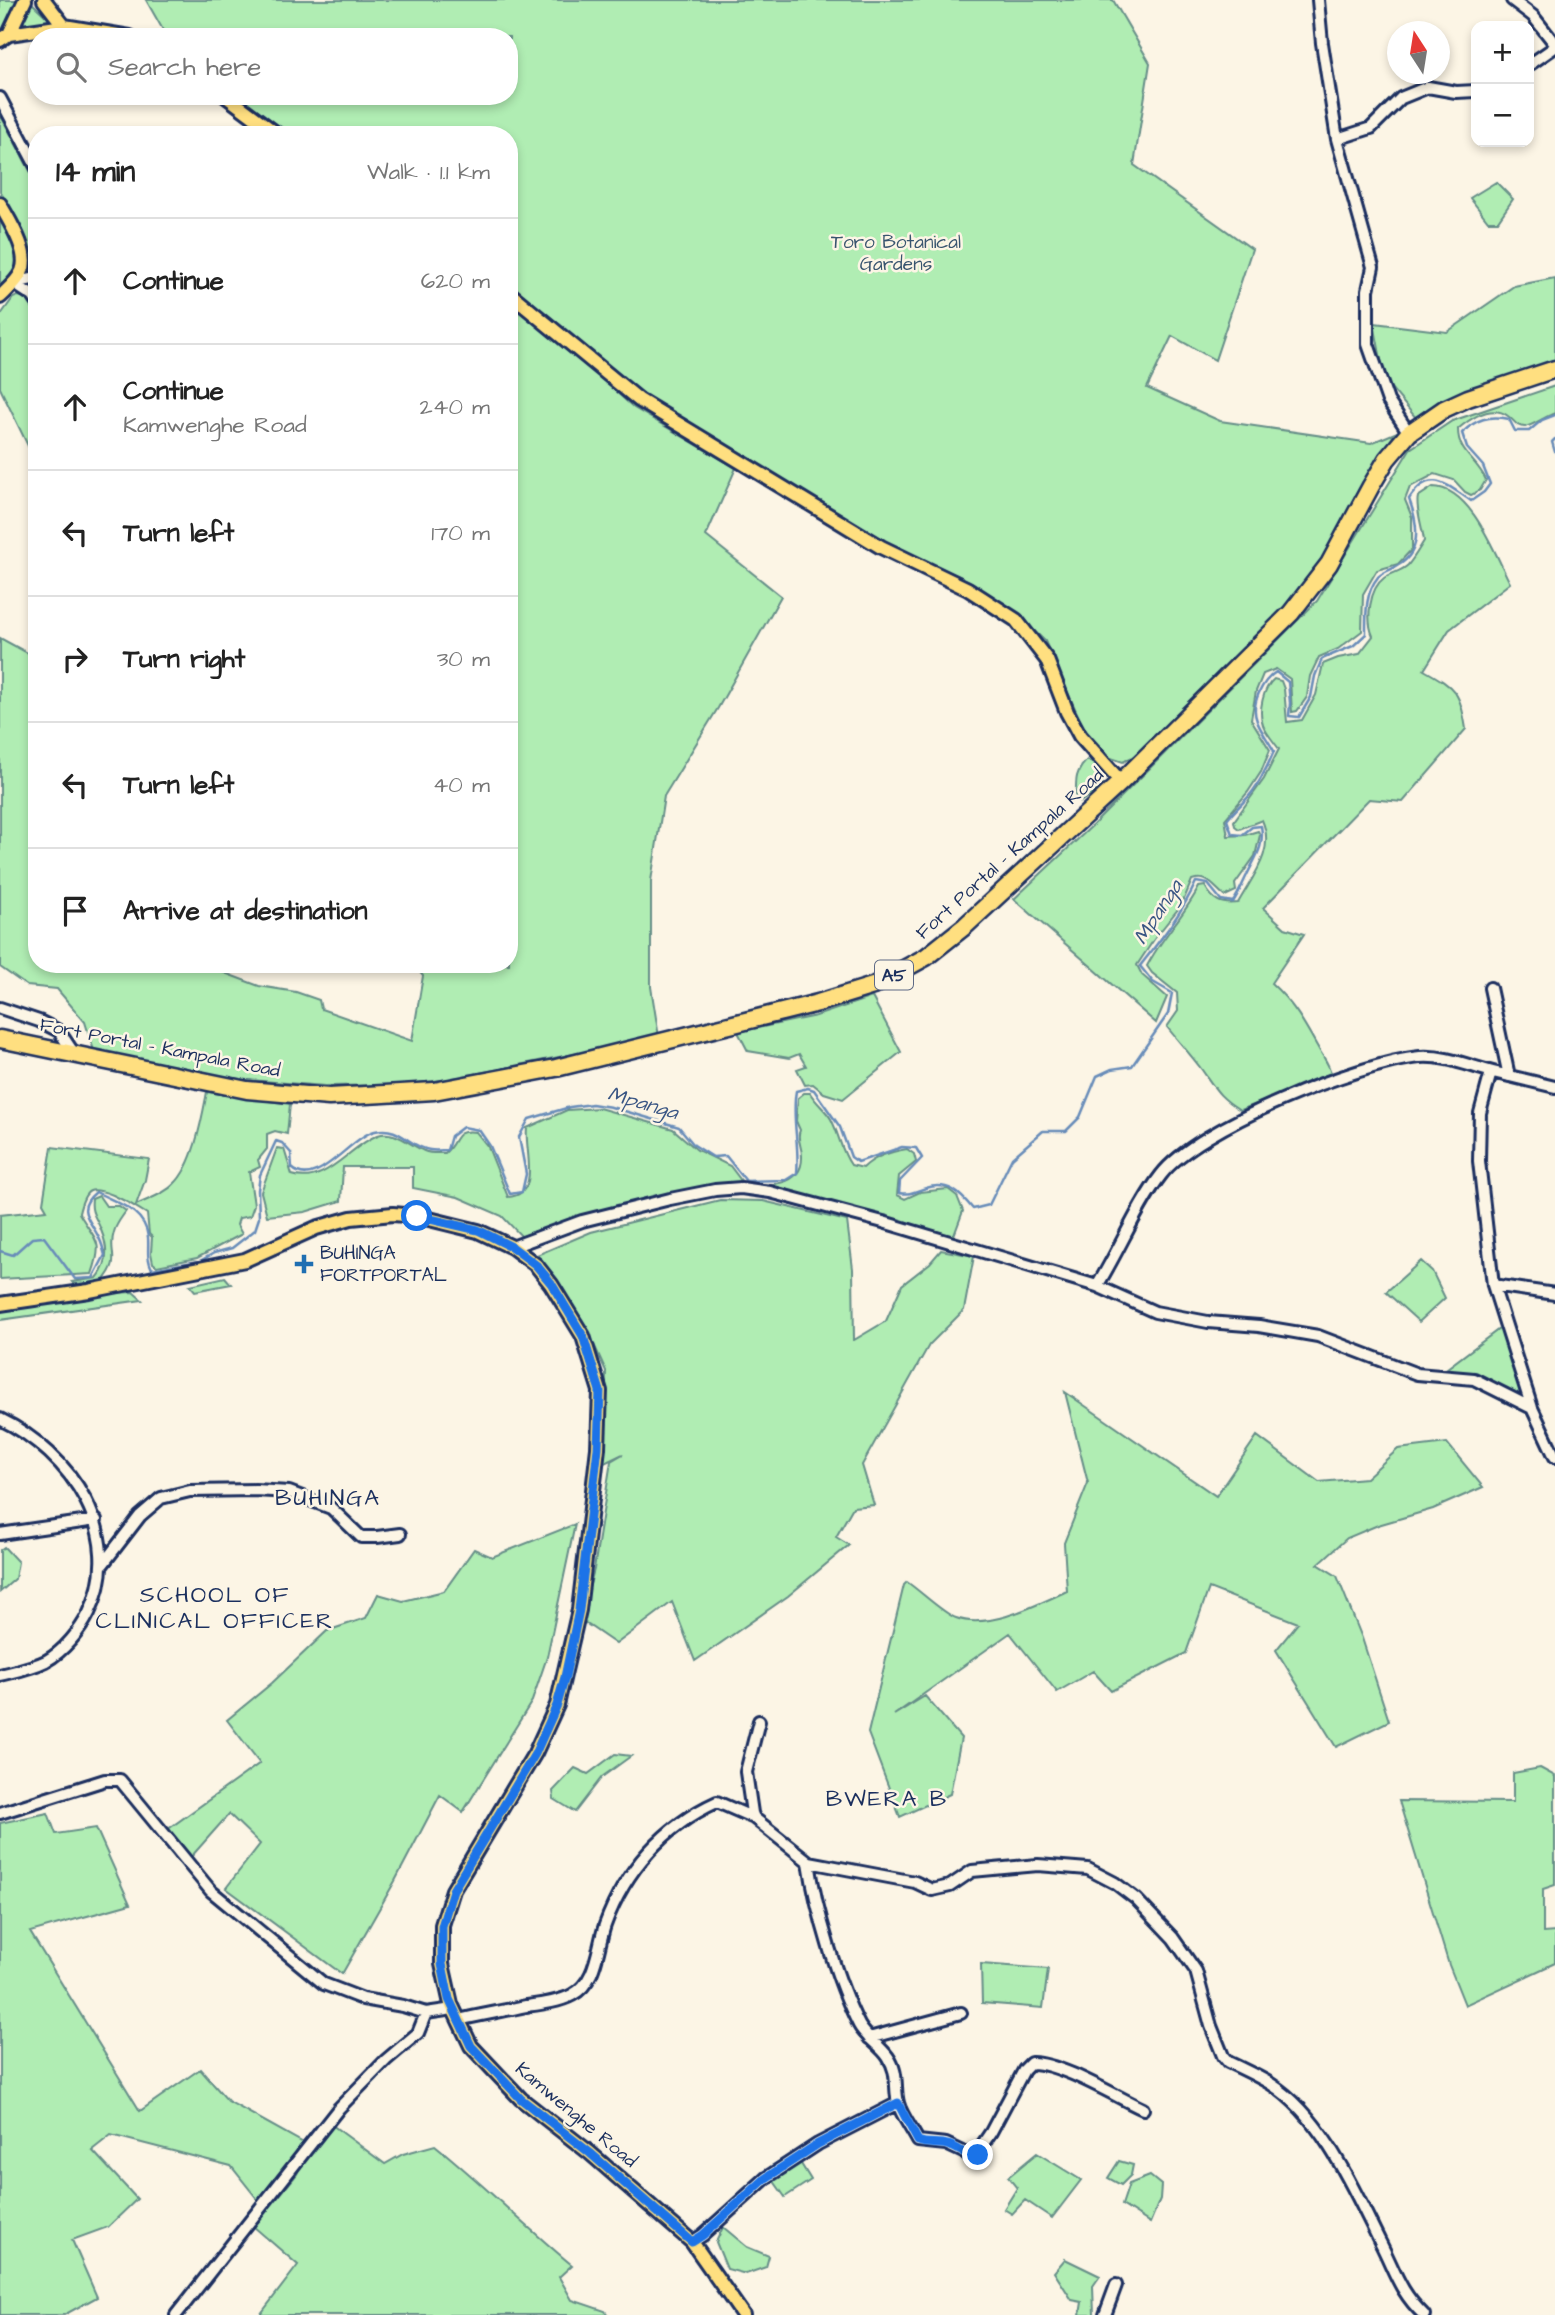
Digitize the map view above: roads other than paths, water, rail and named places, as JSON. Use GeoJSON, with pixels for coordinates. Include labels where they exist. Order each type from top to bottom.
{"type":"FeatureCollection","features":[{"type":"Feature","properties":{"kind":"highway","name":"Fort Portal - Kampala Road"},"geometry":{"type":"LineString","coordinates":[[0,1039],[247,1090],[329,1097],[434,1091],[502,1080],[691,1036],[873,986],[926,957],[965,926],[1121,782],[1291,613],[1329,564],[1387,459],[1409,433],[1444,409],[1468,398],[1555,369]]}},
{"type":"Feature","properties":{"kind":"main road"},"geometry":{"type":"LineString","coordinates":[[4,37],[25,0]]}},
{"type":"Feature","properties":{"kind":"main road"},"geometry":{"type":"LineString","coordinates":[[44,0],[64,26]]}},
{"type":"Feature","properties":{"kind":"main road"},"geometry":{"type":"LineString","coordinates":[[53,28],[76,28]]}},
{"type":"Feature","properties":{"kind":"main road"},"geometry":{"type":"LineString","coordinates":[[4,37],[28,33]]}},
{"type":"Feature","properties":{"kind":"main road"},"geometry":{"type":"LineString","coordinates":[[238,105],[266,126]]}},
{"type":"Feature","properties":{"kind":"main road"},"geometry":{"type":"LineString","coordinates":[[0,204],[20,242],[22,271],[0,297]]}},
{"type":"Feature","properties":{"kind":"main road"},"geometry":{"type":"LineString","coordinates":[[518,300],[639,400],[881,547],[968,589],[1016,620],[1047,660],[1067,712],[1080,736],[1121,782]]}},
{"type":"Feature","properties":{"kind":"main road","name":"Kamwenghe Road"},"geometry":{"type":"LineString","coordinates":[[0,1304],[89,1291],[245,1260],[316,1228],[372,1215],[417,1216],[478,1230],[512,1247],[536,1265],[551,1283],[583,1336],[600,1391],[600,1423],[579,1610],[557,1705],[535,1754],[453,1890],[442,1926],[442,1964],[453,2009],[471,2046],[521,2099],[590,2153],[692,2242],[743,2315]]}},
{"type":"Feature","properties":{"kind":"street"},"geometry":{"type":"LineString","coordinates":[[1318,0],[1337,139],[1373,267],[1368,290],[1368,344],[1388,401],[1409,433]]}},
{"type":"Feature","properties":{"kind":"street"},"geometry":{"type":"LineString","coordinates":[[1512,0],[1533,16],[1555,46],[1534,61]]}},
{"type":"Feature","properties":{"kind":"street"},"geometry":{"type":"LineString","coordinates":[[1337,139],[1371,128],[1401,98],[1429,87],[1456,92],[1471,91]]}},
{"type":"Feature","properties":{"kind":"street"},"geometry":{"type":"LineString","coordinates":[[0,98],[28,151]]}},
{"type":"Feature","properties":{"kind":"street"},"geometry":{"type":"LineString","coordinates":[[13,283],[28,280]]}},
{"type":"Feature","properties":{"kind":"street"},"geometry":{"type":"LineString","coordinates":[[13,283],[28,293]]}},
{"type":"Feature","properties":{"kind":"street"},"geometry":{"type":"LineString","coordinates":[[1490,988],[1509,1076]]}},
{"type":"Feature","properties":{"kind":"street"},"geometry":{"type":"LineString","coordinates":[[0,1009],[39,1021],[59,1031],[75,1055]]}},
{"type":"Feature","properties":{"kind":"street"},"geometry":{"type":"LineString","coordinates":[[1097,1286],[1161,1175],[1177,1157],[1215,1132],[1311,1088],[1349,1074],[1422,1057],[1451,1060],[1555,1087]]}},
{"type":"Feature","properties":{"kind":"street"},"geometry":{"type":"LineString","coordinates":[[1491,1072],[1480,1113],[1479,1161],[1493,1285],[1532,1408],[1555,1457]]}},
{"type":"Feature","properties":{"kind":"street"},"geometry":{"type":"LineString","coordinates":[[512,1247],[582,1221],[670,1199],[741,1188],[770,1192],[883,1222],[1097,1286],[1155,1312],[1208,1322],[1318,1336],[1417,1374],[1474,1378],[1532,1408]]}},
{"type":"Feature","properties":{"kind":"street"},"geometry":{"type":"LineString","coordinates":[[1493,1285],[1555,1294]]}},
{"type":"Feature","properties":{"kind":"street"},"geometry":{"type":"LineString","coordinates":[[0,1419],[23,1431],[51,1453],[76,1485],[96,1520],[103,1564],[90,1612],[66,1644],[46,1661],[24,1670],[0,1675]]}},
{"type":"Feature","properties":{"kind":"street"},"geometry":{"type":"LineString","coordinates":[[103,1564],[150,1507],[161,1498],[190,1491],[289,1492],[331,1508],[361,1536],[400,1534]]}},
{"type":"Feature","properties":{"kind":"street"},"geometry":{"type":"LineString","coordinates":[[0,1534],[96,1520]]}},
{"type":"Feature","properties":{"kind":"street"},"geometry":{"type":"LineString","coordinates":[[754,1818],[746,1772],[759,1721]]}},
{"type":"Feature","properties":{"kind":"street"},"geometry":{"type":"LineString","coordinates":[[0,1813],[105,1780],[120,1780],[211,1891],[308,1972],[324,1984],[344,1993],[426,2013],[555,2001],[584,1987],[598,1957],[605,1926],[625,1884],[640,1861],[668,1832],[690,1816],[718,1802],[754,1818],[809,1862],[915,1882],[932,1890],[950,1886],[972,1871],[1038,1865],[1088,1869],[1115,1882],[1136,1899],[1173,1938],[1196,1971],[1211,2026],[1228,2062],[1273,2085],[1298,2107],[1332,2149],[1382,2245],[1396,2280],[1424,2315]]}},
{"type":"Feature","properties":{"kind":"street"},"geometry":{"type":"LineString","coordinates":[[809,1862],[812,1883],[834,1961],[860,2028],[888,2057],[898,2082],[898,2103],[918,2141],[946,2144],[974,2157],[991,2132],[1024,2070],[1031,2063],[1058,2068],[1143,2109]]}},
{"type":"Feature","properties":{"kind":"street"},"geometry":{"type":"LineString","coordinates":[[176,2315],[339,2108],[386,2060],[418,2033],[426,2013]]}},
{"type":"Feature","properties":{"kind":"street"},"geometry":{"type":"LineString","coordinates":[[869,2038],[961,2013]]}},
{"type":"Feature","properties":{"kind":"street"},"geometry":{"type":"LineString","coordinates":[[692,2242],[766,2178],[818,2144],[898,2103]]}},
{"type":"Feature","properties":{"kind":"street"},"geometry":{"type":"LineString","coordinates":[[1105,2315],[1116,2285]]}},
{"type":"Feature","properties":{"kind":"waterway","name":"Mpanga"},"geometry":{"type":"LineString","coordinates":[[0,1251],[13,1255],[32,1238],[44,1237],[75,1279],[93,1278],[105,1255],[85,1210],[89,1198],[96,1192],[129,1209],[142,1220],[148,1237],[148,1257],[152,1269],[200,1261],[214,1253],[232,1248],[255,1230],[259,1218],[260,1175],[276,1141],[282,1143],[291,1153],[292,1168],[301,1173],[312,1173],[365,1135],[375,1131],[391,1131],[422,1148],[447,1150],[451,1136],[463,1127],[479,1130],[490,1146],[510,1194],[522,1192],[526,1174],[519,1137],[529,1119],[570,1107],[592,1104],[679,1127],[694,1145],[713,1157],[726,1156],[746,1181],[786,1180],[797,1173],[794,1112],[796,1091],[808,1088],[814,1090],[840,1127],[851,1157],[858,1162],[902,1147],[916,1148],[922,1158],[900,1181],[899,1193],[941,1186],[958,1193],[973,1209],[989,1205],[1012,1158],[1043,1131],[1066,1131],[1080,1117],[1097,1076],[1112,1069],[1132,1066],[1168,1014],[1172,993],[1153,982],[1140,966],[1178,915],[1196,882],[1208,884],[1221,900],[1233,902],[1239,892],[1258,852],[1262,840],[1261,826],[1252,827],[1242,835],[1232,834],[1227,820],[1250,795],[1265,772],[1274,751],[1255,714],[1256,700],[1266,681],[1276,672],[1288,682],[1289,716],[1299,717],[1311,697],[1322,659],[1353,646],[1366,634],[1368,597],[1374,583],[1378,577],[1397,566],[1411,553],[1415,545],[1416,527],[1409,499],[1417,489],[1424,483],[1439,482],[1471,501],[1484,492],[1490,484],[1483,466],[1467,448],[1462,433],[1478,421],[1495,418],[1509,419],[1515,431],[1529,431],[1542,420],[1555,415]]}},
{"type":"Feature","properties":{"kind":"waterway","name":"Mpanga"},"geometry":{"type":"LineString","coordinates":[[1555,439],[1552,442],[1555,452]]}},
{"type":"Feature","properties":{"kind":"place","name":"BUHINGA FORTPORTAL"},"geometry":{"type":"Point","coordinates":[304,1264]}},
{"type":"Feature","properties":{"kind":"district","name":"BUHINGA"},"geometry":{"type":"Point","coordinates":[328,1498]}},
{"type":"Feature","properties":{"kind":"district","name":"SCHOOL OF CLINICAL OFFICER"},"geometry":{"type":"Point","coordinates":[215,1608]}},
{"type":"Feature","properties":{"kind":"district","name":"BWERA B"},"geometry":{"type":"Point","coordinates":[887,1799]}},
{"type":"Feature","properties":{"kind":"park label","name":"Toro Botanical Gardens"},"geometry":{"type":"Point","coordinates":[896,253]}}]}
